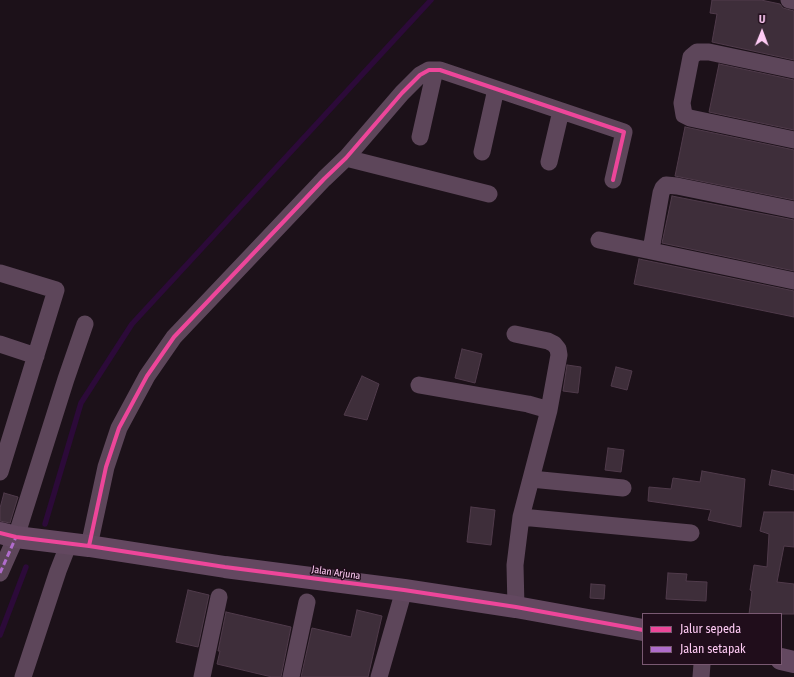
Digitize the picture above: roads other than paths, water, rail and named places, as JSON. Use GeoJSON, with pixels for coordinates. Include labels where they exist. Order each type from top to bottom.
{"type":"FeatureCollection","features":[{"type":"Feature","properties":{"kind":"street"},"geometry":{"type":"LineString","coordinates":[[789,0],[794,1]]}},
{"type":"Feature","properties":{"kind":"street"},"geometry":{"type":"LineString","coordinates":[[794,70],[709,52],[697,52],[691,57],[682,103],[684,115],[690,118],[794,140]]}},
{"type":"Feature","properties":{"kind":"street"},"geometry":{"type":"LineString","coordinates":[[23,677],[58,571],[72,544],[106,467],[119,428],[147,376],[174,336],[324,179],[346,158],[402,93],[420,75],[429,70],[440,70],[624,132],[613,180]]}},
{"type":"Feature","properties":{"kind":"street"},"geometry":{"type":"LineString","coordinates":[[420,137],[435,70]]}},
{"type":"Feature","properties":{"kind":"street"},"geometry":{"type":"LineString","coordinates":[[482,152],[496,89]]}},
{"type":"Feature","properties":{"kind":"street"},"geometry":{"type":"LineString","coordinates":[[549,162],[561,110]]}},
{"type":"Feature","properties":{"kind":"street"},"geometry":{"type":"LineString","coordinates":[[346,158],[490,194]]}},
{"type":"Feature","properties":{"kind":"street"},"geometry":{"type":"LineString","coordinates":[[651,250],[661,193],[666,185],[794,210]]}},
{"type":"Feature","properties":{"kind":"street"},"geometry":{"type":"LineString","coordinates":[[599,240],[794,280]]}},
{"type":"Feature","properties":{"kind":"street"},"geometry":{"type":"LineString","coordinates":[[0,272],[56,290],[36,356],[7,425],[0,472]]}},
{"type":"Feature","properties":{"kind":"street"},"geometry":{"type":"LineString","coordinates":[[0,573],[14,536],[85,324]]}},
{"type":"Feature","properties":{"kind":"street"},"geometry":{"type":"LineString","coordinates":[[515,334],[548,341],[554,344],[558,349],[559,355],[549,410],[521,517],[515,565],[516,607]]}},
{"type":"Feature","properties":{"kind":"street"},"geometry":{"type":"LineString","coordinates":[[0,344],[36,356]]}},
{"type":"Feature","properties":{"kind":"street"},"geometry":{"type":"LineString","coordinates":[[419,385],[528,404],[549,410]]}},
{"type":"Feature","properties":{"kind":"street"},"geometry":{"type":"LineString","coordinates":[[531,479],[623,488]]}},
{"type":"Feature","properties":{"kind":"street"},"geometry":{"type":"LineString","coordinates":[[521,517],[691,534]]}},
{"type":"Feature","properties":{"kind":"street","name":"Jalan Arjuna"},"geometry":{"type":"LineString","coordinates":[[14,536],[225,567],[404,590],[516,607],[642,630]]}},
{"type":"Feature","properties":{"kind":"street"},"geometry":{"type":"LineString","coordinates":[[379,677],[404,590]]}},
{"type":"Feature","properties":{"kind":"street"},"geometry":{"type":"LineString","coordinates":[[202,677],[219,597]]}},
{"type":"Feature","properties":{"kind":"street"},"geometry":{"type":"LineString","coordinates":[[291,677],[307,602]]}},
{"type":"Feature","properties":{"kind":"street"},"geometry":{"type":"LineString","coordinates":[[782,659],[794,662]]}},
{"type":"Feature","properties":{"kind":"street"},"geometry":{"type":"LineString","coordinates":[[701,677],[702,665]]}},
{"type":"Feature","properties":{"kind":"waterway"},"geometry":{"type":"LineString","coordinates":[[45,524],[81,403],[132,324],[431,0]]}},
{"type":"Feature","properties":{"kind":"waterway"},"geometry":{"type":"LineString","coordinates":[[0,635],[26,567]]}}]}
